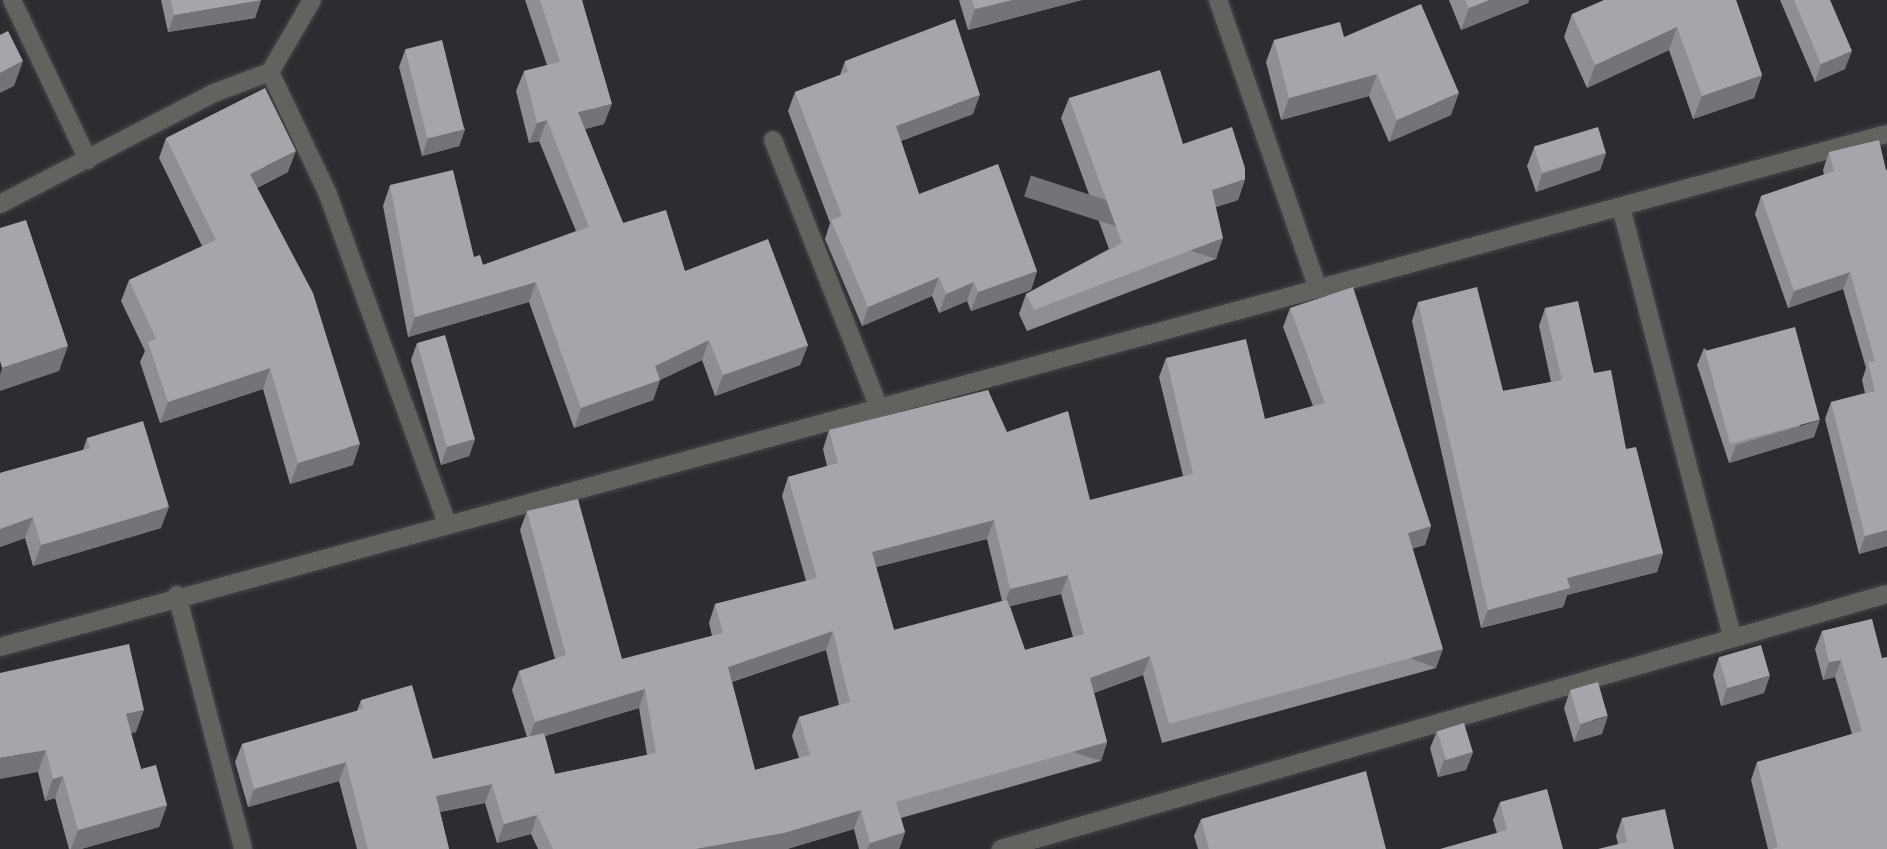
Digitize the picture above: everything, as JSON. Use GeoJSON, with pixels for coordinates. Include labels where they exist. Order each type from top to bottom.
{"type":"FeatureCollection","features":[{"type":"Feature","properties":{"kind":"street"},"geometry":{"type":"LineString","coordinates":[[12,0],[88,160]]}},
{"type":"Feature","properties":{"kind":"street"},"geometry":{"type":"LineString","coordinates":[[0,204],[214,93],[270,72],[312,0]]}},
{"type":"Feature","properties":{"kind":"street"},"geometry":{"type":"LineString","coordinates":[[1218,0],[1317,285]]}},
{"type":"Feature","properties":{"kind":"street"},"geometry":{"type":"LineString","coordinates":[[270,72],[327,192],[447,524]]}},
{"type":"Feature","properties":{"kind":"street"},"geometry":{"type":"LineString","coordinates":[[0,647],[177,595],[447,524],[1317,285],[1621,207],[1887,134]]}},
{"type":"Feature","properties":{"kind":"street"},"geometry":{"type":"LineString","coordinates":[[773,140],[878,405]]}},
{"type":"Feature","properties":{"kind":"street"},"geometry":{"type":"LineString","coordinates":[[1621,207],[1732,636]]}},
{"type":"Feature","properties":{"kind":"street"},"geometry":{"type":"LineString","coordinates":[[1001,849],[1732,636],[1887,594]]}},
{"type":"Feature","properties":{"kind":"street"},"geometry":{"type":"LineString","coordinates":[[177,595],[243,849]]}},
{"type":"Feature","properties":{"kind":"building"},"geometry":{"type":"Polygon","coordinates":[[[171,0],[261,0],[174,15],[171,0]]]}},
{"type":"Feature","properties":{"kind":"building"},"geometry":{"type":"Polygon","coordinates":[[[540,0],[582,0],[612,104],[578,112],[623,223],[666,210],[685,271],[768,239],[808,345],[723,375],[709,340],[655,366],[660,380],[581,408],[536,282],[415,317],[390,185],[453,170],[474,257],[480,255],[483,265],[589,227],[547,120],[537,123],[524,71],[560,62],[540,0]]]}},
{"type":"Feature","properties":{"kind":"building"},"geometry":{"type":"Polygon","coordinates":[[[972,0],[1012,0],[975,9],[972,0]]]}},
{"type":"Feature","properties":{"kind":"building"},"geometry":{"type":"Polygon","coordinates":[[[1465,0],[1489,0],[1469,8],[1465,0]]]}},
{"type":"Feature","properties":{"kind":"building"},"geometry":{"type":"Polygon","coordinates":[[[1604,0],[1736,0],[1762,75],[1702,96],[1677,27],[1595,65],[1572,14],[1604,0]]]}},
{"type":"Feature","properties":{"kind":"building"},"geometry":{"type":"Polygon","coordinates":[[[1794,0],[1830,0],[1852,51],[1821,64],[1794,0]]]}},
{"type":"Feature","properties":{"kind":"building"},"geometry":{"type":"Polygon","coordinates":[[[1421,4],[1459,93],[1397,120],[1377,74],[1289,98],[1274,40],[1340,22],[1344,37],[1421,4]]]}},
{"type":"Feature","properties":{"kind":"building"},"geometry":{"type":"Polygon","coordinates":[[[955,19],[980,95],[896,126],[919,194],[998,164],[1037,271],[978,292],[974,282],[946,294],[939,277],[868,307],[831,220],[842,216],[795,92],[848,72],[845,61],[955,19]]]}},
{"type":"Feature","properties":{"kind":"building"},"geometry":{"type":"Polygon","coordinates":[[[8,31],[23,61],[0,73],[0,35],[8,31]]]}},
{"type":"Feature","properties":{"kind":"building"},"geometry":{"type":"Polygon","coordinates":[[[442,40],[464,129],[427,138],[405,49],[442,40]]]}},
{"type":"Feature","properties":{"kind":"building"},"geometry":{"type":"Polygon","coordinates":[[[1160,70],[1183,144],[1232,127],[1245,168],[1245,179],[1212,190],[1223,238],[1034,310],[1026,294],[1122,243],[1069,98],[1160,70]]]}},
{"type":"Feature","properties":{"kind":"building"},"geometry":{"type":"Polygon","coordinates":[[[265,88],[296,151],[250,174],[313,293],[360,444],[298,463],[270,368],[168,402],[148,342],[156,339],[129,280],[216,240],[166,138],[265,88]]]}},
{"type":"Feature","properties":{"kind":"building"},"geometry":{"type":"Polygon","coordinates":[[[1598,127],[1606,153],[1542,172],[1534,147],[1598,127]]]}},
{"type":"Feature","properties":{"kind":"building"},"geometry":{"type":"Polygon","coordinates":[[[1879,140],[1887,170],[1887,530],[1865,536],[1831,402],[1875,391],[1868,362],[1875,361],[1850,272],[1794,291],[1761,196],[1834,171],[1829,152],[1879,140]]]}},
{"type":"Feature","properties":{"kind":"building"},"geometry":{"type":"Polygon","coordinates":[[[26,220],[68,346],[2,368],[0,228],[26,220]]]}},
{"type":"Feature","properties":{"kind":"building"},"geometry":{"type":"Polygon","coordinates":[[[1353,287],[1431,526],[1408,533],[1443,649],[1169,724],[1150,656],[1090,678],[1107,742],[896,802],[905,832],[870,843],[861,810],[784,833],[695,849],[553,849],[537,815],[504,824],[492,784],[436,796],[449,849],[368,849],[346,762],[254,789],[242,744],[363,709],[361,700],[412,685],[433,759],[544,733],[555,774],[656,753],[645,689],[535,722],[519,671],[566,655],[527,511],[578,499],[622,659],[723,633],[715,604],[817,578],[788,477],[838,463],[829,430],[988,390],[1007,432],[1068,411],[1090,500],[1193,474],[1166,358],[1246,339],[1265,419],[1325,403],[1290,308],[1353,287]],[[994,520],[872,552],[894,630],[1007,600],[1025,650],[1084,634],[1068,575],[1010,589],[994,520]],[[833,631],[728,667],[755,770],[810,755],[799,717],[850,702],[833,631]]]}},
{"type":"Feature","properties":{"kind":"building"},"geometry":{"type":"Polygon","coordinates":[[[1477,287],[1503,391],[1562,380],[1545,308],[1578,301],[1594,373],[1611,370],[1626,449],[1636,447],[1663,553],[1567,578],[1570,588],[1488,610],[1418,302],[1477,287]]]}},
{"type":"Feature","properties":{"kind":"building"},"geometry":{"type":"Polygon","coordinates":[[[1795,327],[1820,420],[1730,444],[1705,351],[1795,327]]]}},
{"type":"Feature","properties":{"kind":"building"},"geometry":{"type":"Polygon","coordinates":[[[445,335],[475,439],[447,447],[417,343],[445,335]]]}},
{"type":"Feature","properties":{"kind":"building"},"geometry":{"type":"Polygon","coordinates":[[[143,421],[169,507],[41,545],[33,517],[0,529],[0,473],[90,448],[87,438],[143,421]]]}},
{"type":"Feature","properties":{"kind":"building"},"geometry":{"type":"Polygon","coordinates":[[[1872,619],[1882,658],[1887,657],[1887,849],[1772,849],[1778,847],[1757,762],[1862,731],[1841,660],[1829,662],[1822,631],[1872,619]]]}},
{"type":"Feature","properties":{"kind":"building"},"geometry":{"type":"Polygon","coordinates":[[[129,644],[144,710],[126,714],[141,769],[156,765],[167,805],[78,830],[63,776],[53,779],[46,750],[0,758],[0,673],[129,644]]]}},
{"type":"Feature","properties":{"kind":"building"},"geometry":{"type":"Polygon","coordinates":[[[1761,645],[1770,676],[1728,688],[1719,657],[1761,645]]]}},
{"type":"Feature","properties":{"kind":"building"},"geometry":{"type":"Polygon","coordinates":[[[1598,682],[1608,716],[1580,724],[1570,690],[1598,682]]]}},
{"type":"Feature","properties":{"kind":"building"},"geometry":{"type":"Polygon","coordinates":[[[1464,723],[1473,752],[1446,760],[1437,731],[1464,723]]]}},
{"type":"Feature","properties":{"kind":"building"},"geometry":{"type":"Polygon","coordinates":[[[1366,771],[1386,849],[1209,849],[1201,819],[1366,771]]]}},
{"type":"Feature","properties":{"kind":"building"},"geometry":{"type":"Polygon","coordinates":[[[1547,789],[1563,849],[1440,849],[1507,830],[1500,802],[1547,789]]]}},
{"type":"Feature","properties":{"kind":"building"},"geometry":{"type":"Polygon","coordinates":[[[1665,809],[1674,849],[1598,849],[1627,842],[1622,818],[1665,809]]]}}]}
